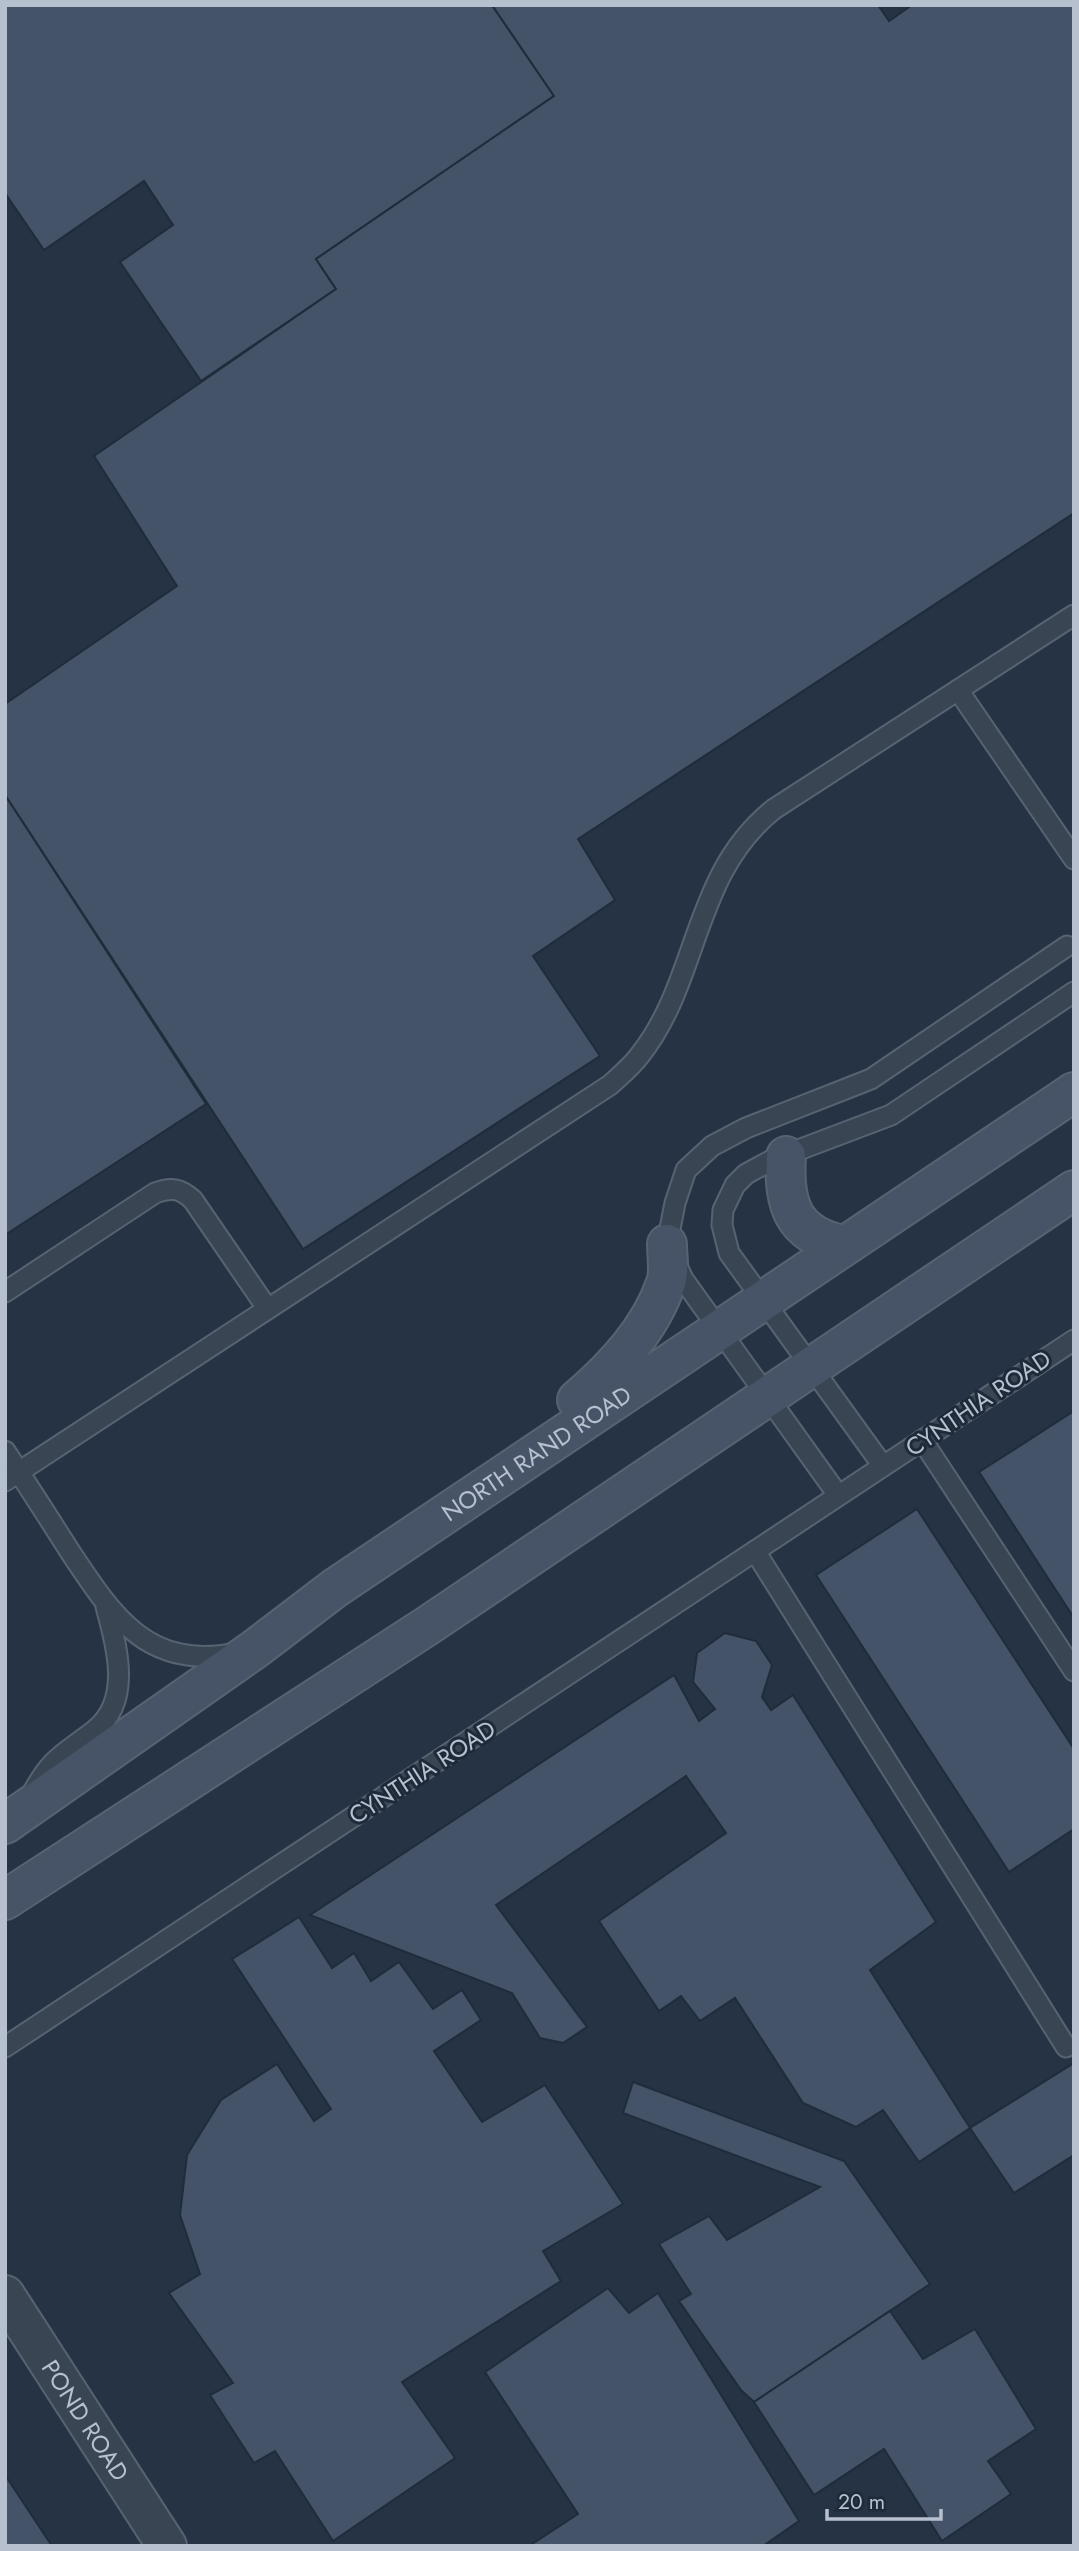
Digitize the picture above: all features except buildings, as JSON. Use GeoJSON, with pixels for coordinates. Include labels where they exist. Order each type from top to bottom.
{"type":"FeatureCollection","features":[{"type":"Feature","properties":{"kind":"main road","name":"NORTH RAND ROAD"},"geometry":{"type":"LineString","coordinates":[[14,1818],[255,1649],[335,1588],[1074,1092]]}},
{"type":"Feature","properties":{"kind":"main road"},"geometry":{"type":"LineString","coordinates":[[786,1156],[787,1199],[793,1213],[819,1240],[843,1245]]}},
{"type":"Feature","properties":{"kind":"main road"},"geometry":{"type":"LineString","coordinates":[[5,1900],[427,1626],[1074,1190]]}},
{"type":"Feature","properties":{"kind":"main road"},"geometry":{"type":"LineString","coordinates":[[446,1514],[612,1369],[646,1324],[667,1280],[667,1244]]}},
{"type":"Feature","properties":{"kind":"street","name":"POND ROAD"},"geometry":{"type":"LineString","coordinates":[[5,2295],[167,2546]]}},
{"type":"Feature","properties":{"kind":"lane"},"geometry":{"type":"LineString","coordinates":[[12,1476],[610,1085],[640,1056],[655,1033],[708,902],[733,851],[750,828],[774,809],[1074,615]]}},
{"type":"Feature","properties":{"kind":"lane"},"geometry":{"type":"LineString","coordinates":[[958,690],[1074,859]]}},
{"type":"Feature","properties":{"kind":"lane"},"geometry":{"type":"LineString","coordinates":[[838,1495],[769,1395],[683,1279],[667,1244],[675,1203],[686,1170],[712,1146],[746,1128],[871,1079],[1067,946]]}},
{"type":"Feature","properties":{"kind":"lane","name":"CYNTHIA ROAD"},"geometry":{"type":"LineString","coordinates":[[883,1466],[764,1298],[740,1271],[729,1253],[722,1225],[723,1210],[735,1185],[746,1174],[891,1115],[1074,992]]}},
{"type":"Feature","properties":{"kind":"lane"},"geometry":{"type":"LineString","coordinates":[[5,1292],[155,1192],[168,1188],[182,1190],[193,1200],[267,1308]]}},
{"type":"Feature","properties":{"kind":"lane","name":"CYNTHIA ROAD"},"geometry":{"type":"LineString","coordinates":[[5,2047],[1074,1340]]}},
{"type":"Feature","properties":{"kind":"lane"},"geometry":{"type":"LineString","coordinates":[[922,1440],[1074,1671]]}},
{"type":"Feature","properties":{"kind":"lane"},"geometry":{"type":"LineString","coordinates":[[5,1451],[12,1476],[106,1607],[135,1635],[178,1655],[217,1657],[255,1649]]}},
{"type":"Feature","properties":{"kind":"lane"},"geometry":{"type":"LineString","coordinates":[[755,1551],[1066,2047]]}},
{"type":"Feature","properties":{"kind":"lane"},"geometry":{"type":"LineString","coordinates":[[14,1818],[49,1764],[107,1718],[119,1674],[117,1649],[106,1607]]}}]}
